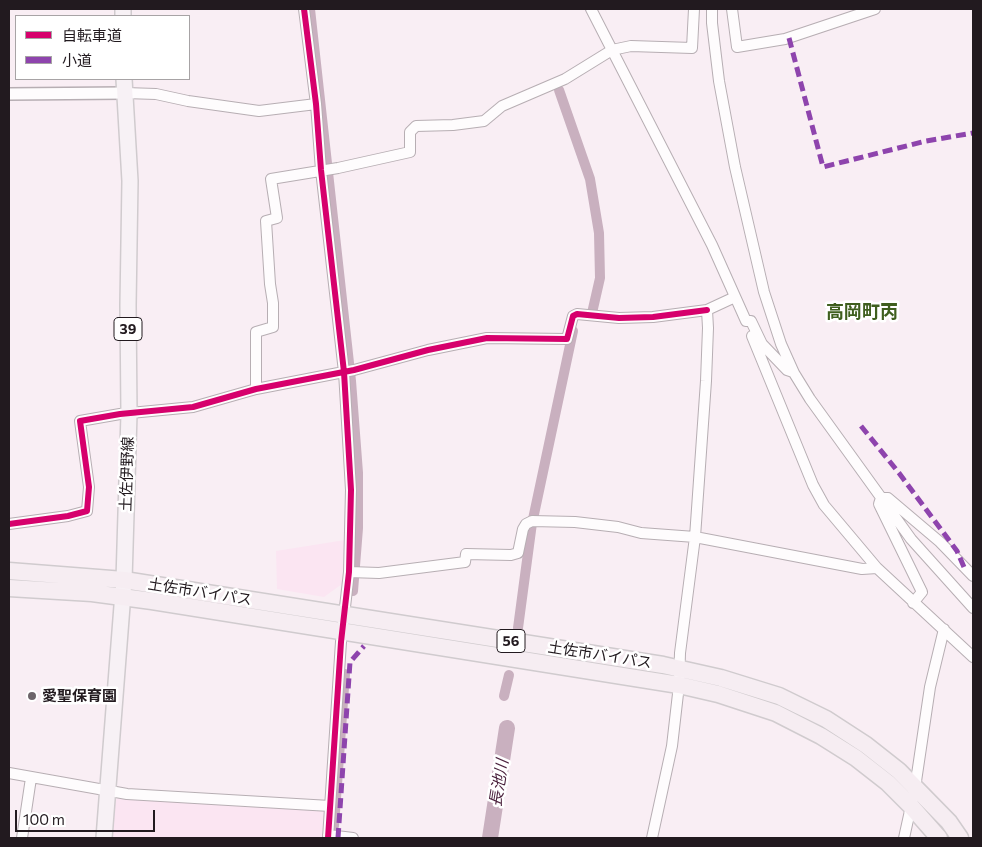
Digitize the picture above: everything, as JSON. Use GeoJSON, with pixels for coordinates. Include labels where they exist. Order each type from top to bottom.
{"type":"FeatureCollection","features":[{"type":"Feature","properties":{"kind":"highway","name":"土佐市バイパス"},"geometry":{"type":"LineString","coordinates":[[9,571],[124,580],[343,623],[679,676],[721,678],[779,696],[826,719],[866,745],[898,771],[949,822],[960,838]]}},
{"type":"Feature","properties":{"kind":"highway","name":"土佐市バイパス"},"geometry":{"type":"LineString","coordinates":[[9,588],[123,597],[343,623]]}},
{"type":"Feature","properties":{"kind":"highway","name":"土佐市バイパス"},"geometry":{"type":"LineString","coordinates":[[679,676],[718,694],[776,713],[821,736],[856,758],[888,783],[939,838]]}},
{"type":"Feature","properties":{"kind":"main road","name":"土佐伊野線"},"geometry":{"type":"LineString","coordinates":[[104,838],[123,597],[129,414],[130,181],[125,86]]}},
{"type":"Feature","properties":{"kind":"street"},"geometry":{"type":"LineString","coordinates":[[304,9],[325,169],[348,371],[353,572],[343,623],[328,837],[352,838]]}},
{"type":"Feature","properties":{"kind":"street"},"geometry":{"type":"LineString","coordinates":[[591,9],[712,246],[746,321],[812,485],[824,505],[877,568],[973,658]]}},
{"type":"Feature","properties":{"kind":"street"},"geometry":{"type":"LineString","coordinates":[[256,389],[256,332],[273,327],[273,303],[266,222],[277,218],[271,179],[410,152],[410,132],[416,126],[453,125],[484,120],[502,106],[565,79],[612,50],[631,46],[692,48],[694,9]]}},
{"type":"Feature","properties":{"kind":"street"},"geometry":{"type":"LineString","coordinates":[[712,9],[719,81],[739,186],[764,292],[780,344],[794,373],[810,399],[881,498],[911,539],[973,608]]}},
{"type":"Feature","properties":{"kind":"street"},"geometry":{"type":"LineString","coordinates":[[732,9],[737,47],[785,39],[875,9]]}},
{"type":"Feature","properties":{"kind":"street"},"geometry":{"type":"LineString","coordinates":[[9,94],[125,86],[188,101],[259,111],[316,104]]}},
{"type":"Feature","properties":{"kind":"street"},"geometry":{"type":"LineString","coordinates":[[9,524],[68,516],[87,511],[89,487],[80,421],[99,416],[193,407],[256,389],[348,371],[428,350],[487,338],[567,339],[573,316],[577,314],[619,318],[653,317],[708,310],[735,297]]}},
{"type":"Feature","properties":{"kind":"street"},"geometry":{"type":"LineString","coordinates":[[652,838],[672,746],[695,537],[706,381],[708,310]]}},
{"type":"Feature","properties":{"kind":"street"},"geometry":{"type":"LineString","coordinates":[[746,321],[750,321],[762,344],[786,370],[794,373]]}},
{"type":"Feature","properties":{"kind":"street"},"geometry":{"type":"LineString","coordinates":[[881,498],[888,498],[932,536],[973,576]]}},
{"type":"Feature","properties":{"kind":"street"},"geometry":{"type":"LineString","coordinates":[[881,498],[879,504],[922,592],[913,603]]}},
{"type":"Feature","properties":{"kind":"street"},"geometry":{"type":"LineString","coordinates":[[353,572],[379,573],[465,562],[466,554],[510,555],[518,553],[523,529],[526,524],[532,521],[575,522],[641,533],[695,537],[862,569],[877,568]]}},
{"type":"Feature","properties":{"kind":"street"},"geometry":{"type":"LineString","coordinates":[[904,838],[915,788],[930,687],[944,629]]}},
{"type":"Feature","properties":{"kind":"street"},"geometry":{"type":"LineString","coordinates":[[9,773],[127,794],[330,806]]}},
{"type":"Feature","properties":{"kind":"street"},"geometry":{"type":"LineString","coordinates":[[22,838],[31,778]]}},
{"type":"Feature","properties":{"kind":"shaded area"},"geometry":{"type":"Polygon","coordinates":[[[345,540],[342,584],[324,597],[277,589],[276,551],[345,540]]]}},
{"type":"Feature","properties":{"kind":"shaded area"},"geometry":{"type":"Polygon","coordinates":[[[119,798],[322,808],[324,811],[322,838],[112,838],[115,800],[119,798]]]}},
{"type":"Feature","properties":{"kind":"waterway"},"geometry":{"type":"LineString","coordinates":[[310,9],[351,381],[358,473],[358,528],[353,591]]}},
{"type":"Feature","properties":{"kind":"waterway"},"geometry":{"type":"LineString","coordinates":[[559,90],[590,179],[599,233],[600,278],[592,313]]}},
{"type":"Feature","properties":{"kind":"waterway"},"geometry":{"type":"LineString","coordinates":[[533,519],[573,331]]}},
{"type":"Feature","properties":{"kind":"waterway"},"geometry":{"type":"LineString","coordinates":[[518,628],[532,523]]}},
{"type":"Feature","properties":{"kind":"waterway"},"geometry":{"type":"LineString","coordinates":[[334,826],[345,674]]}},
{"type":"Feature","properties":{"kind":"waterway"},"geometry":{"type":"LineString","coordinates":[[504,696],[509,675]]}},
{"type":"Feature","properties":{"kind":"waterway","name":"長池川"},"geometry":{"type":"LineString","coordinates":[[490,838],[507,728]]}},
{"type":"Feature","properties":{"kind":"marked path"},"geometry":{"type":"LineString","coordinates":[[789,38],[823,167],[926,141],[973,133]]}},
{"type":"Feature","properties":{"kind":"marked path"},"geometry":{"type":"LineString","coordinates":[[861,426],[899,473],[957,551],[964,567]]}},
{"type":"Feature","properties":{"kind":"marked path"},"geometry":{"type":"LineString","coordinates":[[338,838],[350,662],[364,646]]}},
{"type":"Feature","properties":{"kind":"cycle path"},"geometry":{"type":"LineString","coordinates":[[304,9],[316,104],[321,170],[344,372],[351,490],[349,572],[341,642],[328,838]]}},
{"type":"Feature","properties":{"kind":"cycle path"},"geometry":{"type":"LineString","coordinates":[[9,524],[68,516],[87,511],[89,487],[80,421],[120,414],[193,407],[256,389],[354,370],[428,350],[487,338],[567,339],[573,316],[577,314],[619,318],[653,317],[707,310]]}},
{"type":"Feature","properties":{"kind":"place","name":"愛聖保育園"},"geometry":{"type":"Point","coordinates":[32,696]}},
{"type":"Feature","properties":{"kind":"district","name":"高岡町丙"},"geometry":{"type":"Point","coordinates":[862,312]}}]}
